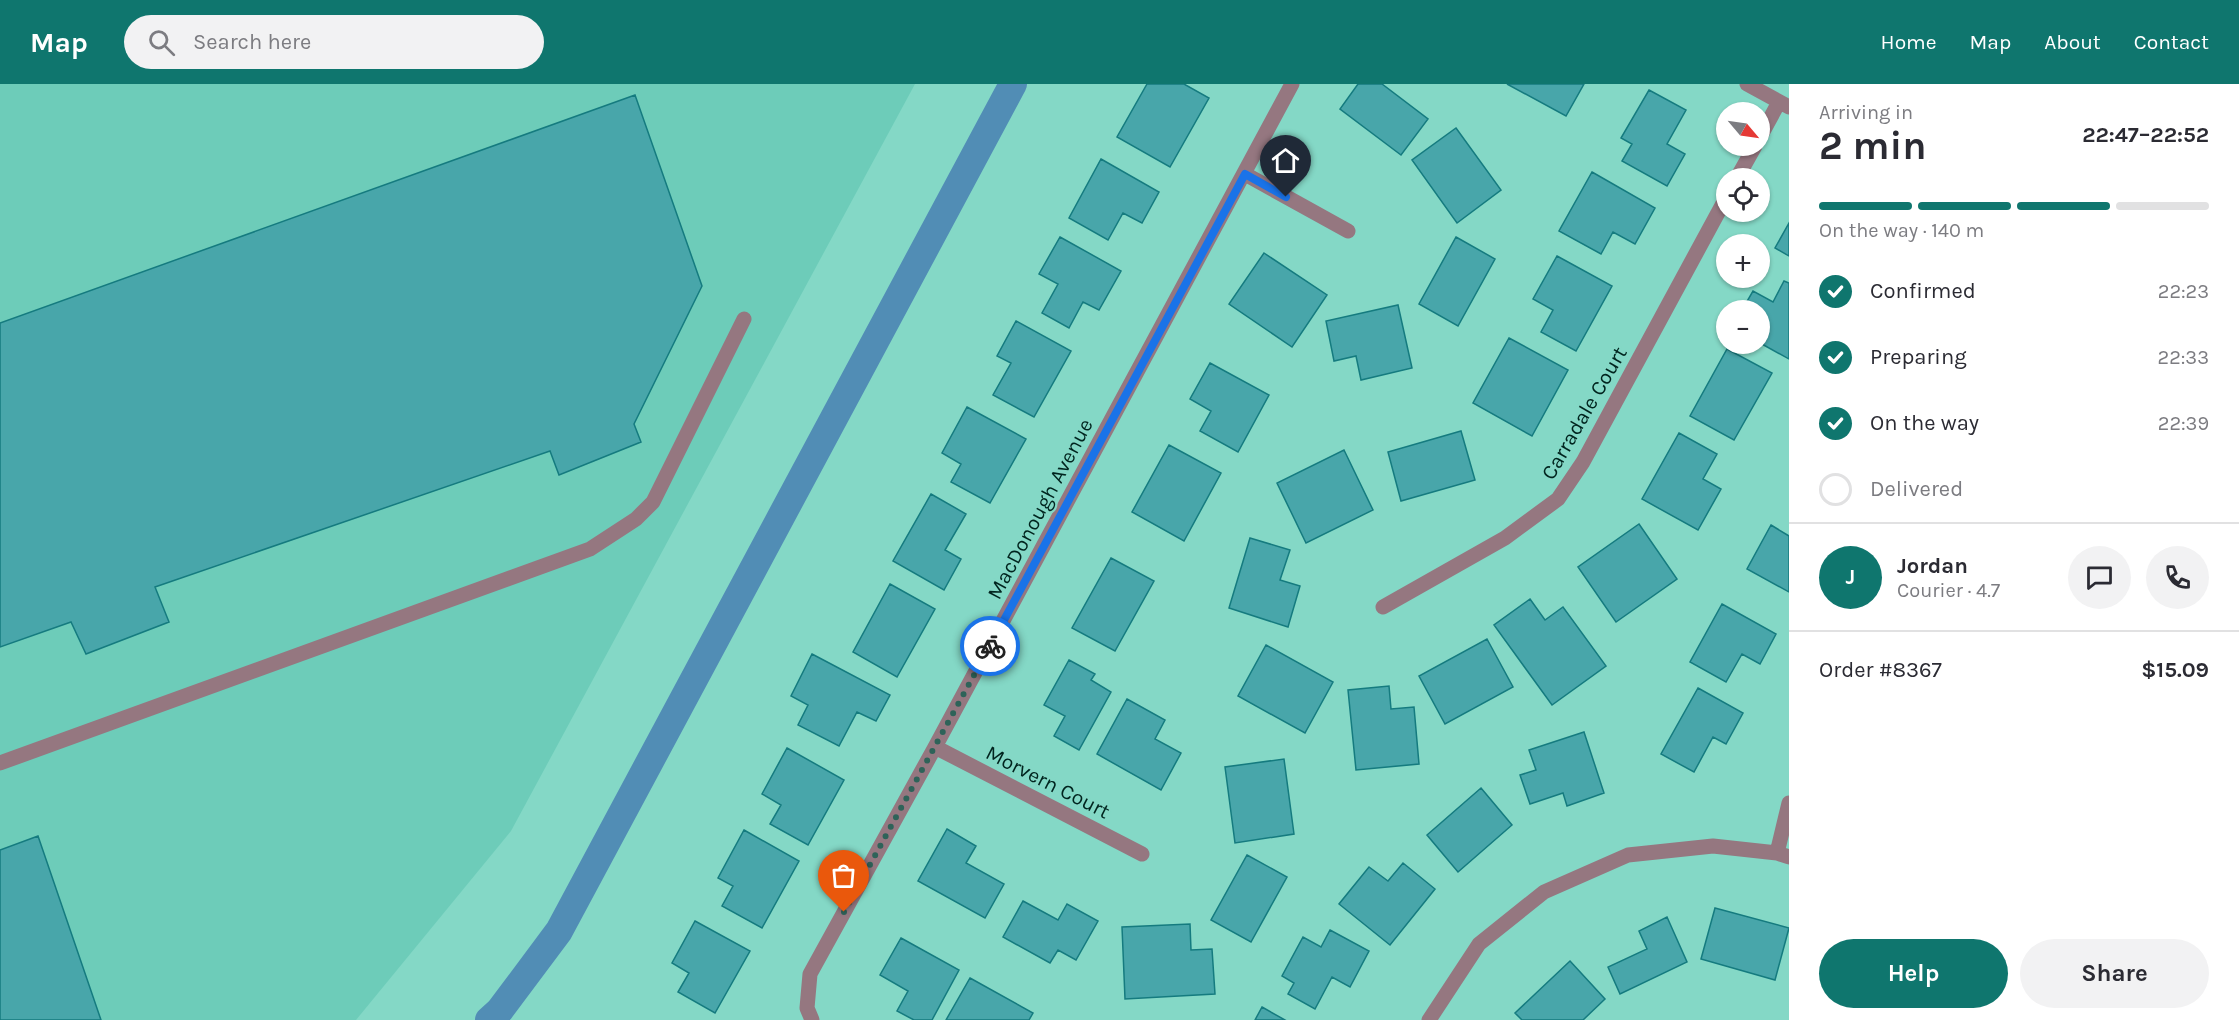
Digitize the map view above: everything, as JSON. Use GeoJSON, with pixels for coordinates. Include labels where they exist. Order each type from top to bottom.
{"type":"FeatureCollection","features":[{"type":"Feature","properties":{"kind":"street","name":"MacDonough Avenue"},"geometry":{"type":"LineString","coordinates":[[812,1020],[807,1008],[810,974],[935,747],[1292,84]]}},
{"type":"Feature","properties":{"kind":"street"},"geometry":{"type":"LineString","coordinates":[[1748,84],[1784,104],[1770,123]]}},
{"type":"Feature","properties":{"kind":"street"},"geometry":{"type":"LineString","coordinates":[[1245,174],[1348,231]]}},
{"type":"Feature","properties":{"kind":"street","name":"Carradale Court"},"geometry":{"type":"LineString","coordinates":[[1383,607],[1505,538],[1558,500],[1583,462],[1716,216]]}},
{"type":"Feature","properties":{"kind":"street"},"geometry":{"type":"LineString","coordinates":[[0,763],[590,549],[636,519],[653,502],[744,319]]}},
{"type":"Feature","properties":{"kind":"street","name":"Morvern Court"},"geometry":{"type":"LineString","coordinates":[[935,747],[1143,854]]}},
{"type":"Feature","properties":{"kind":"street"},"geometry":{"type":"LineString","coordinates":[[1429,1020],[1479,944],[1544,892],[1628,855],[1713,846],[1783,855],[1789,803]]}},
{"type":"Feature","properties":{"kind":"shaded area"},"geometry":{"type":"Polygon","coordinates":[[[0,84],[915,84],[511,831],[356,1020],[0,1020],[0,84]]]}},
{"type":"Feature","properties":{"kind":"building"},"geometry":{"type":"Polygon","coordinates":[[[1147,84],[1184,84],[1209,98],[1170,167],[1117,137],[1147,84]]]}},
{"type":"Feature","properties":{"kind":"building"},"geometry":{"type":"Polygon","coordinates":[[[1358,84],[1382,84],[1428,119],[1401,155],[1340,109],[1358,84]]]}},
{"type":"Feature","properties":{"kind":"building"},"geometry":{"type":"Polygon","coordinates":[[[1507,84],[1584,84],[1566,116],[1507,84]]]}},
{"type":"Feature","properties":{"kind":"building"},"geometry":{"type":"Polygon","coordinates":[[[1649,90],[1686,110],[1667,144],[1685,154],[1667,186],[1622,161],[1632,144],[1621,138],[1649,90]]]}},
{"type":"Feature","properties":{"kind":"building"},"geometry":{"type":"Polygon","coordinates":[[[635,95],[702,286],[634,424],[641,442],[559,475],[550,451],[155,587],[169,622],[86,654],[71,622],[0,647],[0,323],[635,95]]]}},
{"type":"Feature","properties":{"kind":"building"},"geometry":{"type":"Polygon","coordinates":[[[1456,128],[1501,190],[1457,223],[1412,160],[1456,128]]]}},
{"type":"Feature","properties":{"kind":"building"},"geometry":{"type":"Polygon","coordinates":[[[1101,159],[1159,192],[1142,223],[1123,213],[1108,240],[1069,218],[1101,159]]]}},
{"type":"Feature","properties":{"kind":"building"},"geometry":{"type":"Polygon","coordinates":[[[1592,172],[1655,208],[1635,244],[1613,232],[1601,254],[1559,231],[1592,172]]]}},
{"type":"Feature","properties":{"kind":"building"},"geometry":{"type":"Polygon","coordinates":[[[1789,223],[1789,256],[1775,248],[1789,223]]]}},
{"type":"Feature","properties":{"kind":"building"},"geometry":{"type":"Polygon","coordinates":[[[1060,237],[1121,271],[1099,310],[1083,302],[1069,328],[1042,313],[1058,284],[1039,274],[1060,237]]]}},
{"type":"Feature","properties":{"kind":"building"},"geometry":{"type":"Polygon","coordinates":[[[1456,237],[1495,259],[1458,326],[1419,304],[1456,237]]]}},
{"type":"Feature","properties":{"kind":"building"},"geometry":{"type":"Polygon","coordinates":[[[1264,253],[1327,295],[1292,347],[1229,304],[1264,253]]]}},
{"type":"Feature","properties":{"kind":"building"},"geometry":{"type":"Polygon","coordinates":[[[1557,256],[1612,286],[1576,351],[1541,332],[1553,310],[1533,299],[1557,256]]]}},
{"type":"Feature","properties":{"kind":"building"},"geometry":{"type":"Polygon","coordinates":[[[1784,281],[1789,283],[1789,359],[1770,349],[1770,300],[1773,302],[1784,281]]]}},
{"type":"Feature","properties":{"kind":"building"},"geometry":{"type":"Polygon","coordinates":[[[1753,291],[1769,300],[1748,300],[1753,291]]]}},
{"type":"Feature","properties":{"kind":"building"},"geometry":{"type":"Polygon","coordinates":[[[1398,305],[1412,368],[1361,380],[1356,356],[1334,361],[1326,321],[1398,305]]]}},
{"type":"Feature","properties":{"kind":"building"},"geometry":{"type":"Polygon","coordinates":[[[1016,321],[1071,351],[1034,417],[993,395],[1011,363],[997,356],[1016,321]]]}},
{"type":"Feature","properties":{"kind":"building"},"geometry":{"type":"Polygon","coordinates":[[[1509,338],[1568,370],[1532,436],[1473,403],[1509,338]]]}},
{"type":"Feature","properties":{"kind":"building"},"geometry":{"type":"Polygon","coordinates":[[[1724,354],[1736,354],[1772,373],[1734,440],[1690,416],[1724,354]]]}},
{"type":"Feature","properties":{"kind":"building"},"geometry":{"type":"Polygon","coordinates":[[[1210,363],[1269,395],[1238,452],[1200,431],[1211,411],[1190,399],[1210,363]]]}},
{"type":"Feature","properties":{"kind":"building"},"geometry":{"type":"Polygon","coordinates":[[[967,407],[1026,439],[990,503],[951,482],[961,464],[942,453],[967,407]]]}},
{"type":"Feature","properties":{"kind":"building"},"geometry":{"type":"Polygon","coordinates":[[[1461,431],[1475,480],[1401,501],[1388,452],[1461,431]]]}},
{"type":"Feature","properties":{"kind":"building"},"geometry":{"type":"Polygon","coordinates":[[[1679,433],[1717,454],[1703,479],[1721,489],[1698,530],[1642,499],[1679,433]]]}},
{"type":"Feature","properties":{"kind":"building"},"geometry":{"type":"Polygon","coordinates":[[[1169,445],[1221,473],[1184,541],[1132,512],[1169,445]]]}},
{"type":"Feature","properties":{"kind":"building"},"geometry":{"type":"Polygon","coordinates":[[[1344,450],[1373,510],[1306,543],[1277,483],[1344,450]]]}},
{"type":"Feature","properties":{"kind":"building"},"geometry":{"type":"Polygon","coordinates":[[[931,494],[966,514],[945,550],[961,559],[944,590],[893,561],[931,494]]]}},
{"type":"Feature","properties":{"kind":"building"},"geometry":{"type":"Polygon","coordinates":[[[1639,524],[1677,579],[1616,622],[1578,567],[1639,524]]]}},
{"type":"Feature","properties":{"kind":"building"},"geometry":{"type":"Polygon","coordinates":[[[1771,525],[1789,536],[1789,592],[1747,569],[1771,525]]]}},
{"type":"Feature","properties":{"kind":"building"},"geometry":{"type":"Polygon","coordinates":[[[1250,538],[1290,550],[1280,580],[1300,586],[1288,627],[1229,608],[1250,538]]]}},
{"type":"Feature","properties":{"kind":"building"},"geometry":{"type":"Polygon","coordinates":[[[1111,558],[1154,581],[1115,651],[1072,628],[1111,558]]]}},
{"type":"Feature","properties":{"kind":"building"},"geometry":{"type":"Polygon","coordinates":[[[890,584],[935,609],[897,677],[853,652],[890,584]]]}},
{"type":"Feature","properties":{"kind":"building"},"geometry":{"type":"Polygon","coordinates":[[[1530,599],[1545,620],[1563,607],[1606,666],[1552,705],[1494,625],[1530,599]]]}},
{"type":"Feature","properties":{"kind":"building"},"geometry":{"type":"Polygon","coordinates":[[[1722,604],[1776,634],[1760,664],[1742,654],[1726,682],[1690,662],[1722,604]]]}},
{"type":"Feature","properties":{"kind":"building"},"geometry":{"type":"Polygon","coordinates":[[[1487,639],[1513,687],[1445,724],[1419,676],[1487,639]]]}},
{"type":"Feature","properties":{"kind":"building"},"geometry":{"type":"Polygon","coordinates":[[[1266,645],[1333,682],[1305,733],[1238,696],[1266,645]]]}},
{"type":"Feature","properties":{"kind":"building"},"geometry":{"type":"Polygon","coordinates":[[[812,654],[890,695],[876,721],[857,712],[839,746],[798,725],[808,705],[791,696],[812,654]]]}},
{"type":"Feature","properties":{"kind":"building"},"geometry":{"type":"Polygon","coordinates":[[[1069,660],[1095,674],[1091,680],[1111,692],[1079,750],[1054,736],[1065,716],[1044,705],[1069,660]]]}},
{"type":"Feature","properties":{"kind":"building"},"geometry":{"type":"Polygon","coordinates":[[[1389,686],[1391,709],[1414,707],[1419,764],[1356,770],[1348,690],[1389,686]]]}},
{"type":"Feature","properties":{"kind":"building"},"geometry":{"type":"Polygon","coordinates":[[[1698,688],[1743,713],[1726,744],[1713,737],[1694,772],[1661,754],[1698,688]]]}},
{"type":"Feature","properties":{"kind":"building"},"geometry":{"type":"Polygon","coordinates":[[[1127,699],[1165,720],[1155,739],[1181,753],[1161,790],[1097,754],[1127,699]]]}},
{"type":"Feature","properties":{"kind":"building"},"geometry":{"type":"Polygon","coordinates":[[[1584,732],[1604,793],[1567,806],[1563,793],[1530,804],[1520,775],[1536,770],[1529,750],[1584,732]]]}},
{"type":"Feature","properties":{"kind":"building"},"geometry":{"type":"Polygon","coordinates":[[[787,748],[844,780],[808,845],[770,824],[781,805],[762,794],[787,748]]]}},
{"type":"Feature","properties":{"kind":"building"},"geometry":{"type":"Polygon","coordinates":[[[1284,759],[1294,834],[1235,843],[1225,767],[1284,759]]]}},
{"type":"Feature","properties":{"kind":"building"},"geometry":{"type":"Polygon","coordinates":[[[1481,788],[1512,825],[1458,872],[1427,835],[1481,788]]]}},
{"type":"Feature","properties":{"kind":"building"},"geometry":{"type":"Polygon","coordinates":[[[947,829],[976,846],[966,863],[1004,884],[985,918],[918,881],[947,829]]]}},
{"type":"Feature","properties":{"kind":"building"},"geometry":{"type":"Polygon","coordinates":[[[744,830],[799,861],[762,928],[722,906],[733,886],[718,878],[744,830]]]}},
{"type":"Feature","properties":{"kind":"building"},"geometry":{"type":"Polygon","coordinates":[[[38,836],[101,1020],[0,1020],[0,850],[38,836]]]}},
{"type":"Feature","properties":{"kind":"building"},"geometry":{"type":"Polygon","coordinates":[[[1247,855],[1287,877],[1251,942],[1211,920],[1247,855]]]}},
{"type":"Feature","properties":{"kind":"building"},"geometry":{"type":"Polygon","coordinates":[[[1403,863],[1435,889],[1390,945],[1339,904],[1369,867],[1388,881],[1403,863]]]}},
{"type":"Feature","properties":{"kind":"building"},"geometry":{"type":"Polygon","coordinates":[[[1023,901],[1058,920],[1067,904],[1098,921],[1076,960],[1058,950],[1050,963],[1003,937],[1023,901]]]}},
{"type":"Feature","properties":{"kind":"building"},"geometry":{"type":"Polygon","coordinates":[[[1715,908],[1789,928],[1775,980],[1701,959],[1715,908]]]}},
{"type":"Feature","properties":{"kind":"building"},"geometry":{"type":"Polygon","coordinates":[[[1667,917],[1687,962],[1620,994],[1608,967],[1647,949],[1639,931],[1667,917]]]}},
{"type":"Feature","properties":{"kind":"building"},"geometry":{"type":"Polygon","coordinates":[[[695,921],[750,951],[715,1013],[678,992],[689,973],[672,963],[695,921]]]}},
{"type":"Feature","properties":{"kind":"building"},"geometry":{"type":"Polygon","coordinates":[[[1190,924],[1191,950],[1212,949],[1215,994],[1125,999],[1122,927],[1190,924]]]}},
{"type":"Feature","properties":{"kind":"building"},"geometry":{"type":"Polygon","coordinates":[[[1330,930],[1369,951],[1350,987],[1332,977],[1315,1009],[1288,994],[1294,983],[1282,976],[1303,937],[1321,947],[1330,930]]]}},
{"type":"Feature","properties":{"kind":"building"},"geometry":{"type":"Polygon","coordinates":[[[901,938],[959,970],[932,1020],[914,1020],[897,1011],[908,991],[880,975],[901,938]]]}},
{"type":"Feature","properties":{"kind":"building"},"geometry":{"type":"Polygon","coordinates":[[[1570,961],[1605,999],[1583,1020],[1522,1020],[1515,1013],[1570,961]]]}},
{"type":"Feature","properties":{"kind":"building"},"geometry":{"type":"Polygon","coordinates":[[[970,978],[1033,1013],[1029,1020],[946,1020],[970,978]]]}},
{"type":"Feature","properties":{"kind":"building"},"geometry":{"type":"Polygon","coordinates":[[[1262,1007],[1285,1020],[1255,1020],[1262,1007]]]}},
{"type":"Feature","properties":{"kind":"waterway"},"geometry":{"type":"LineString","coordinates":[[489,1020],[500,1010],[559,931],[1013,84]]}},
{"type":"Feature","properties":{"kind":"way so far"},"geometry":{"type":"LineString","coordinates":[[844,912],[990,646]]}},
{"type":"Feature","properties":{"kind":"route"},"geometry":{"type":"LineString","coordinates":[[990,646],[1245,174],[1286,197]]}}]}
